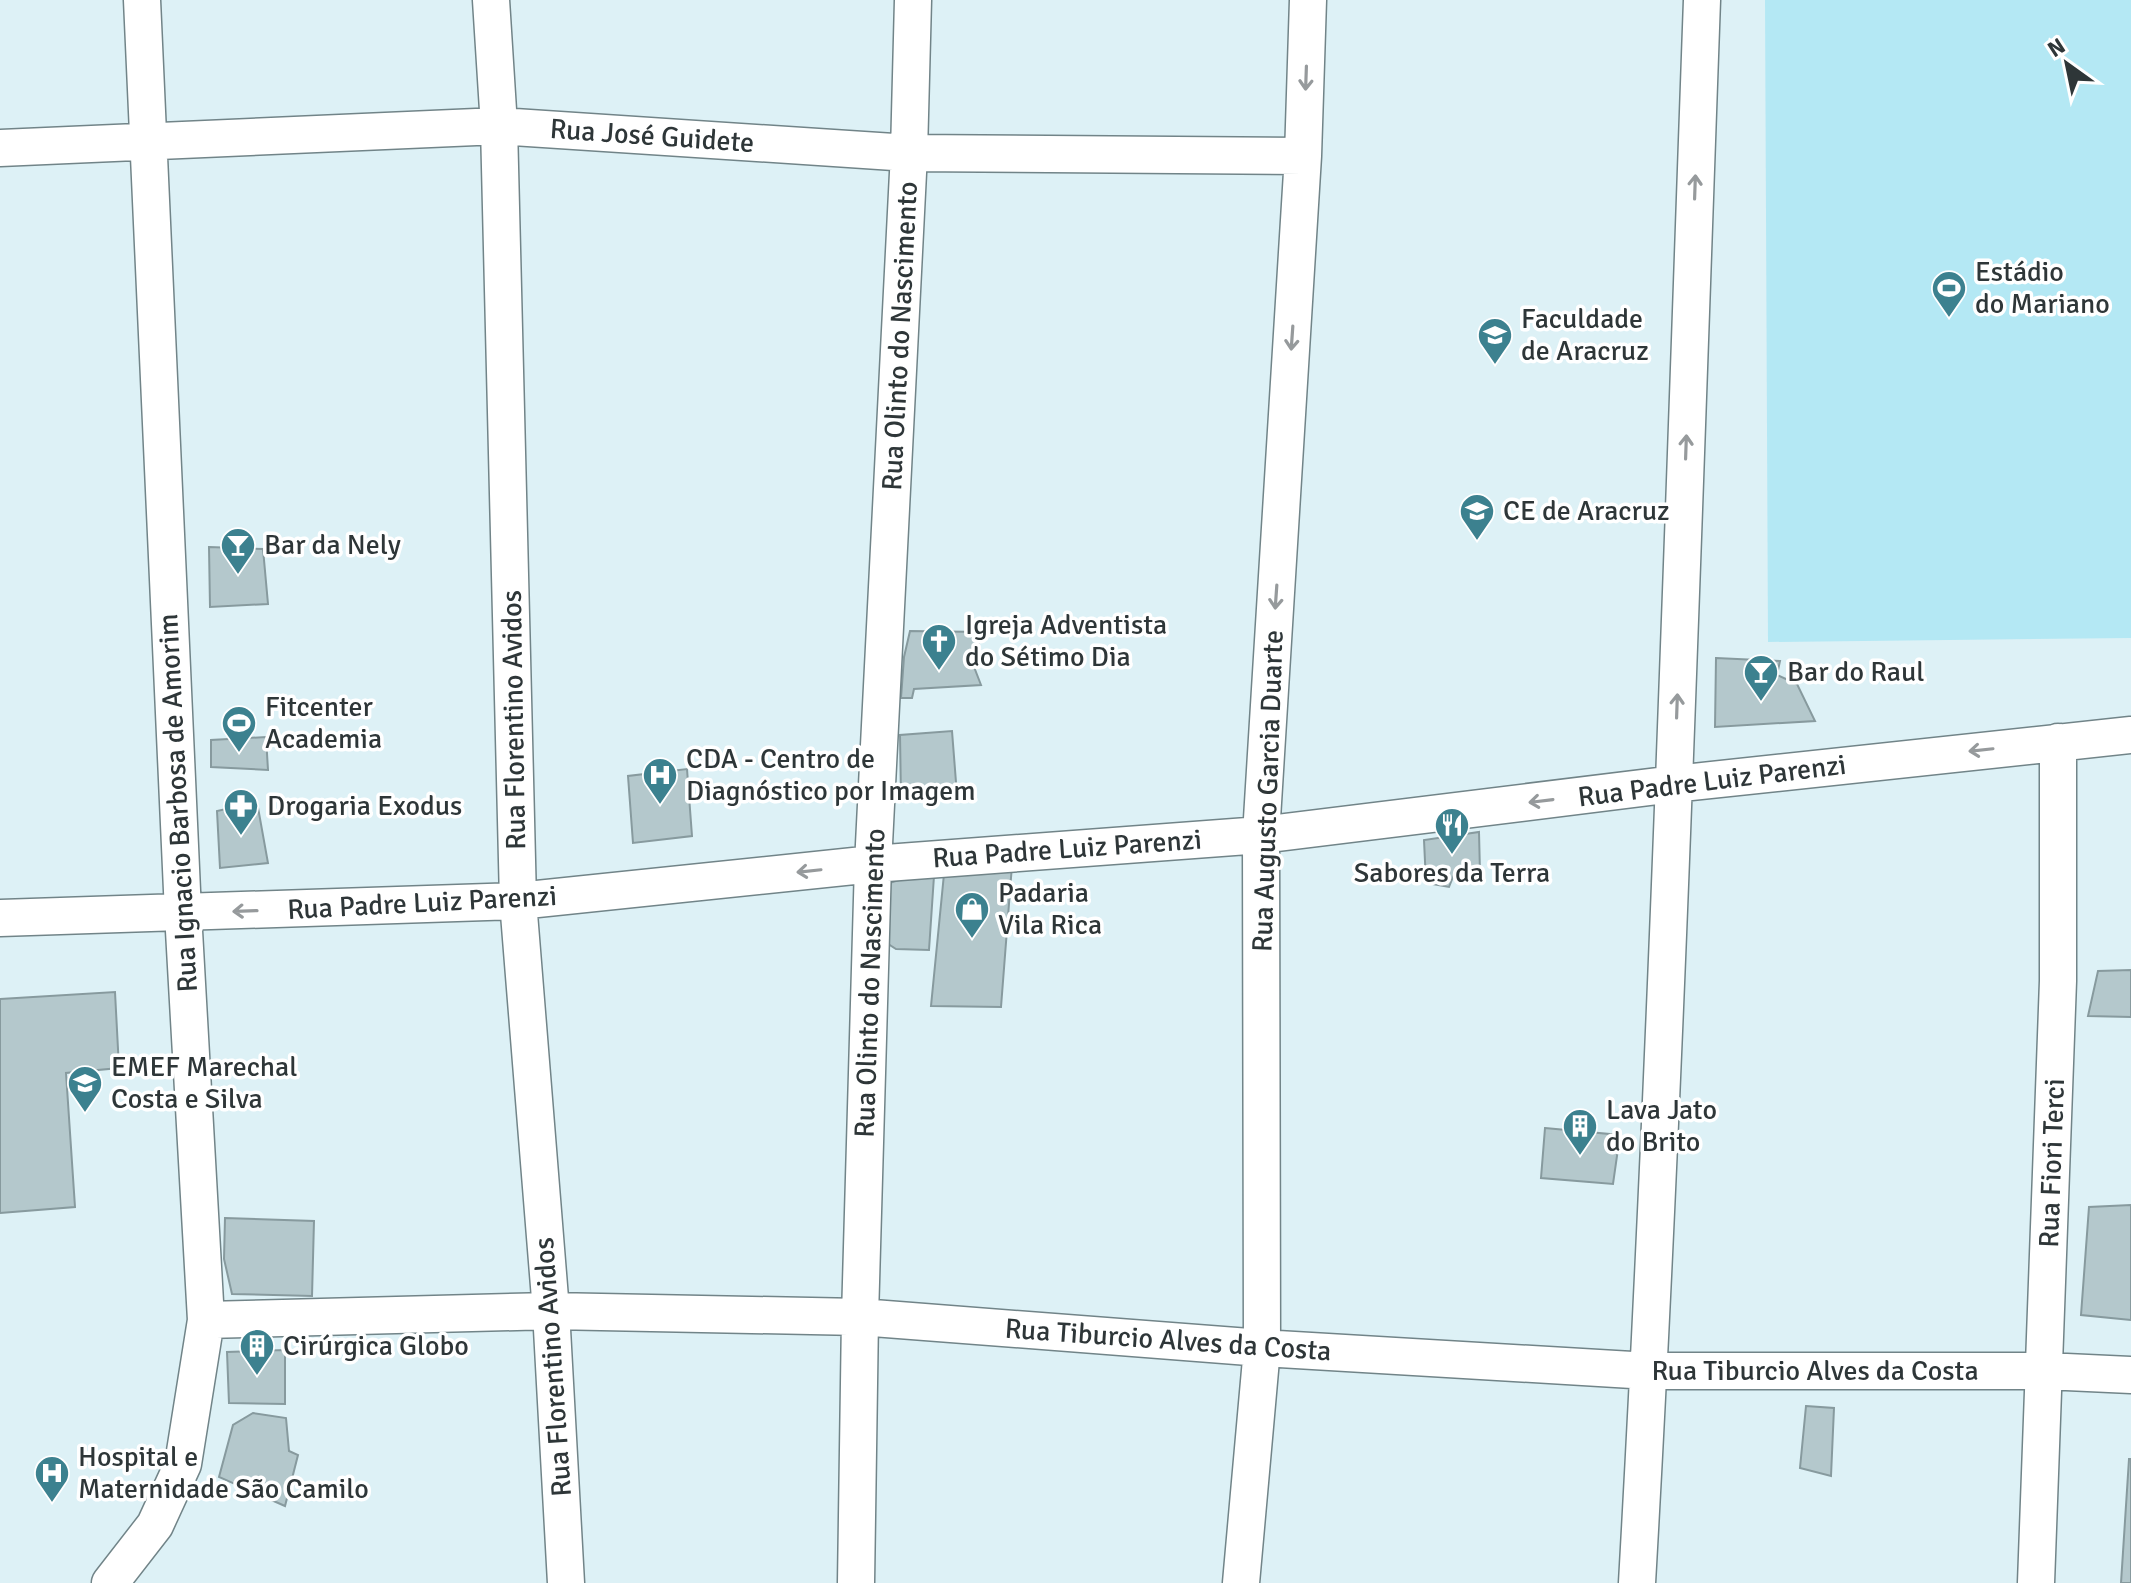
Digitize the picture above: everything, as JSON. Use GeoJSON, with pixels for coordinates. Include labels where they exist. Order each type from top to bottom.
{"type":"FeatureCollection","features":[{"type":"Feature","properties":{"kind":"street","name":"Rua Ignacio Barbosa de Amorim"},"geometry":{"type":"LineString","coordinates":[[110,1583],[155,1525],[183,1464],[206,1320],[183,913],[142,0]]}},
{"type":"Feature","properties":{"kind":"street","name":"Rua Florentino Avidos"},"geometry":{"type":"LineString","coordinates":[[491,0],[499,126],[518,901],[551,1311],[566,1583]]}},
{"type":"Feature","properties":{"kind":"street","name":"Rua Olinto do Nascimento"},"geometry":{"type":"LineString","coordinates":[[856,1583],[873,864],[909,153],[913,0]]}},
{"type":"Feature","properties":{"kind":"street","name":"Rua Augusto Garcia Duarte"},"geometry":{"type":"LineString","coordinates":[[1241,1583],[1262,1348],[1261,835],[1303,156],[1308,0]]}},
{"type":"Feature","properties":{"kind":"street"},"geometry":{"type":"LineString","coordinates":[[1637,1583],[1674,784],[1702,0]]}},
{"type":"Feature","properties":{"kind":"street","name":"Rua José Guidete"},"geometry":{"type":"LineString","coordinates":[[0,148],[499,126],[909,153],[1303,156]]}},
{"type":"Feature","properties":{"kind":"street","name":"Rua Padre Luiz Parenzi"},"geometry":{"type":"LineString","coordinates":[[0,918],[518,901],[873,864],[1261,835],[1674,784],[2131,735]]}},
{"type":"Feature","properties":{"kind":"street","name":"Rua Fiori Terci"},"geometry":{"type":"LineString","coordinates":[[2036,1583],[2058,981],[2058,742]]}},
{"type":"Feature","properties":{"kind":"street","name":"Rua Tiburcio Alves da Costa"},"geometry":{"type":"LineString","coordinates":[[206,1320],[551,1311],[860,1317],[1262,1348],[1649,1371],[2045,1371],[2131,1375]]}},
{"type":"Feature","properties":{"kind":"shaded area","name":"Estádio do Mariano"},"geometry":{"type":"Polygon","coordinates":[[[1765,0],[2131,0],[2131,638],[1768,642],[1765,0]]]}},
{"type":"Feature","properties":{"kind":"building","name":"Bar da Nely"},"geometry":{"type":"Polygon","coordinates":[[[209,547],[263,549],[268,604],[210,607],[209,547]]]}},
{"type":"Feature","properties":{"kind":"building","name":"Igreja Adventista do Sétimo Dia"},"geometry":{"type":"Polygon","coordinates":[[[910,631],[984,632],[971,659],[981,685],[914,689],[912,698],[901,698],[904,657],[910,631]]]}},
{"type":"Feature","properties":{"kind":"building","name":"Bar do Raul"},"geometry":{"type":"Polygon","coordinates":[[[1716,658],[1780,661],[1777,675],[1797,684],[1815,721],[1715,727],[1716,658]]]}},
{"type":"Feature","properties":{"kind":"building"},"geometry":{"type":"Polygon","coordinates":[[[952,731],[957,795],[901,799],[900,735],[952,731]]]}},
{"type":"Feature","properties":{"kind":"building","name":"Fitcenter Academia"},"geometry":{"type":"Polygon","coordinates":[[[266,737],[268,770],[211,767],[211,740],[266,737]]]}},
{"type":"Feature","properties":{"kind":"building","name":"CDA - Centro de Diagnóstico por Imagem"},"geometry":{"type":"Polygon","coordinates":[[[687,769],[692,836],[633,843],[628,776],[687,769]]]}},
{"type":"Feature","properties":{"kind":"building","name":"Drogaria Exodus"},"geometry":{"type":"Polygon","coordinates":[[[257,802],[268,863],[220,868],[217,811],[257,802]]]}},
{"type":"Feature","properties":{"kind":"building","name":"Sabores da Terra"},"geometry":{"type":"Polygon","coordinates":[[[1479,832],[1480,873],[1455,872],[1449,887],[1426,883],[1424,840],[1479,832]]]}},
{"type":"Feature","properties":{"kind":"building","name":"Padaria Vila Rica"},"geometry":{"type":"Polygon","coordinates":[[[1012,865],[1001,1007],[931,1006],[944,874],[1012,865]]]}},
{"type":"Feature","properties":{"kind":"building"},"geometry":{"type":"Polygon","coordinates":[[[934,876],[929,950],[896,949],[879,938],[883,885],[934,876]]]}},
{"type":"Feature","properties":{"kind":"building"},"geometry":{"type":"Polygon","coordinates":[[[2131,970],[2131,1017],[2088,1016],[2098,971],[2131,970]]]}},
{"type":"Feature","properties":{"kind":"building"},"geometry":{"type":"Polygon","coordinates":[[[115,992],[119,1068],[66,1073],[75,1207],[0,1213],[0,999],[115,992]]]}},
{"type":"Feature","properties":{"kind":"building","name":"Lava Jato do Brito"},"geometry":{"type":"Polygon","coordinates":[[[1545,1128],[1620,1135],[1613,1184],[1541,1178],[1545,1128]]]}},
{"type":"Feature","properties":{"kind":"building"},"geometry":{"type":"Polygon","coordinates":[[[2131,1205],[2131,1320],[2081,1315],[2089,1207],[2131,1205]]]}},
{"type":"Feature","properties":{"kind":"building"},"geometry":{"type":"Polygon","coordinates":[[[225,1218],[314,1221],[312,1296],[232,1294],[224,1259],[225,1218]]]}},
{"type":"Feature","properties":{"kind":"building","name":"Cirúrgica Globo"},"geometry":{"type":"Polygon","coordinates":[[[285,1350],[285,1404],[229,1403],[227,1352],[285,1350]]]}},
{"type":"Feature","properties":{"kind":"building"},"geometry":{"type":"Polygon","coordinates":[[[1806,1406],[1834,1408],[1831,1476],[1800,1468],[1806,1406]]]}},
{"type":"Feature","properties":{"kind":"building"},"geometry":{"type":"Polygon","coordinates":[[[253,1413],[286,1418],[289,1451],[298,1455],[285,1506],[219,1477],[233,1425],[253,1413]]]}},
{"type":"Feature","properties":{"kind":"building"},"geometry":{"type":"Polygon","coordinates":[[[2129,1459],[2131,1583],[2121,1583],[2129,1459]]]}},
{"type":"Feature","properties":{"kind":"place","name":"Estádio do Mariano"},"geometry":{"type":"Point","coordinates":[1949,319]}},
{"type":"Feature","properties":{"kind":"place","name":"Faculdade de Aracruz"},"geometry":{"type":"Point","coordinates":[1495,366]}},
{"type":"Feature","properties":{"kind":"place","name":"CE de Aracruz"},"geometry":{"type":"Point","coordinates":[1477,542]}},
{"type":"Feature","properties":{"kind":"place","name":"Bar da Nely"},"geometry":{"type":"Point","coordinates":[238,576]}},
{"type":"Feature","properties":{"kind":"place","name":"Igreja Adventista do Sétimo Dia"},"geometry":{"type":"Point","coordinates":[939,672]}},
{"type":"Feature","properties":{"kind":"place","name":"Bar do Raul"},"geometry":{"type":"Point","coordinates":[1761,703]}},
{"type":"Feature","properties":{"kind":"place","name":"Fitcenter Academia"},"geometry":{"type":"Point","coordinates":[239,754]}},
{"type":"Feature","properties":{"kind":"place","name":"CDA - Centro de Diagnóstico por Imagem"},"geometry":{"type":"Point","coordinates":[660,806]}},
{"type":"Feature","properties":{"kind":"place","name":"Drogaria Exodus"},"geometry":{"type":"Point","coordinates":[241,837]}},
{"type":"Feature","properties":{"kind":"place","name":"Sabores da Terra"},"geometry":{"type":"Point","coordinates":[1452,856]}},
{"type":"Feature","properties":{"kind":"place","name":"Padaria Vila Rica"},"geometry":{"type":"Point","coordinates":[972,940]}},
{"type":"Feature","properties":{"kind":"place","name":"EMEF Marechal Costa e Silva"},"geometry":{"type":"Point","coordinates":[85,1114]}},
{"type":"Feature","properties":{"kind":"place","name":"Lava Jato do Brito"},"geometry":{"type":"Point","coordinates":[1580,1157]}},
{"type":"Feature","properties":{"kind":"place","name":"Cirúrgica Globo"},"geometry":{"type":"Point","coordinates":[257,1377]}},
{"type":"Feature","properties":{"kind":"place","name":"Hospital e Maternidade São Camilo"},"geometry":{"type":"Point","coordinates":[52,1504]}}]}
